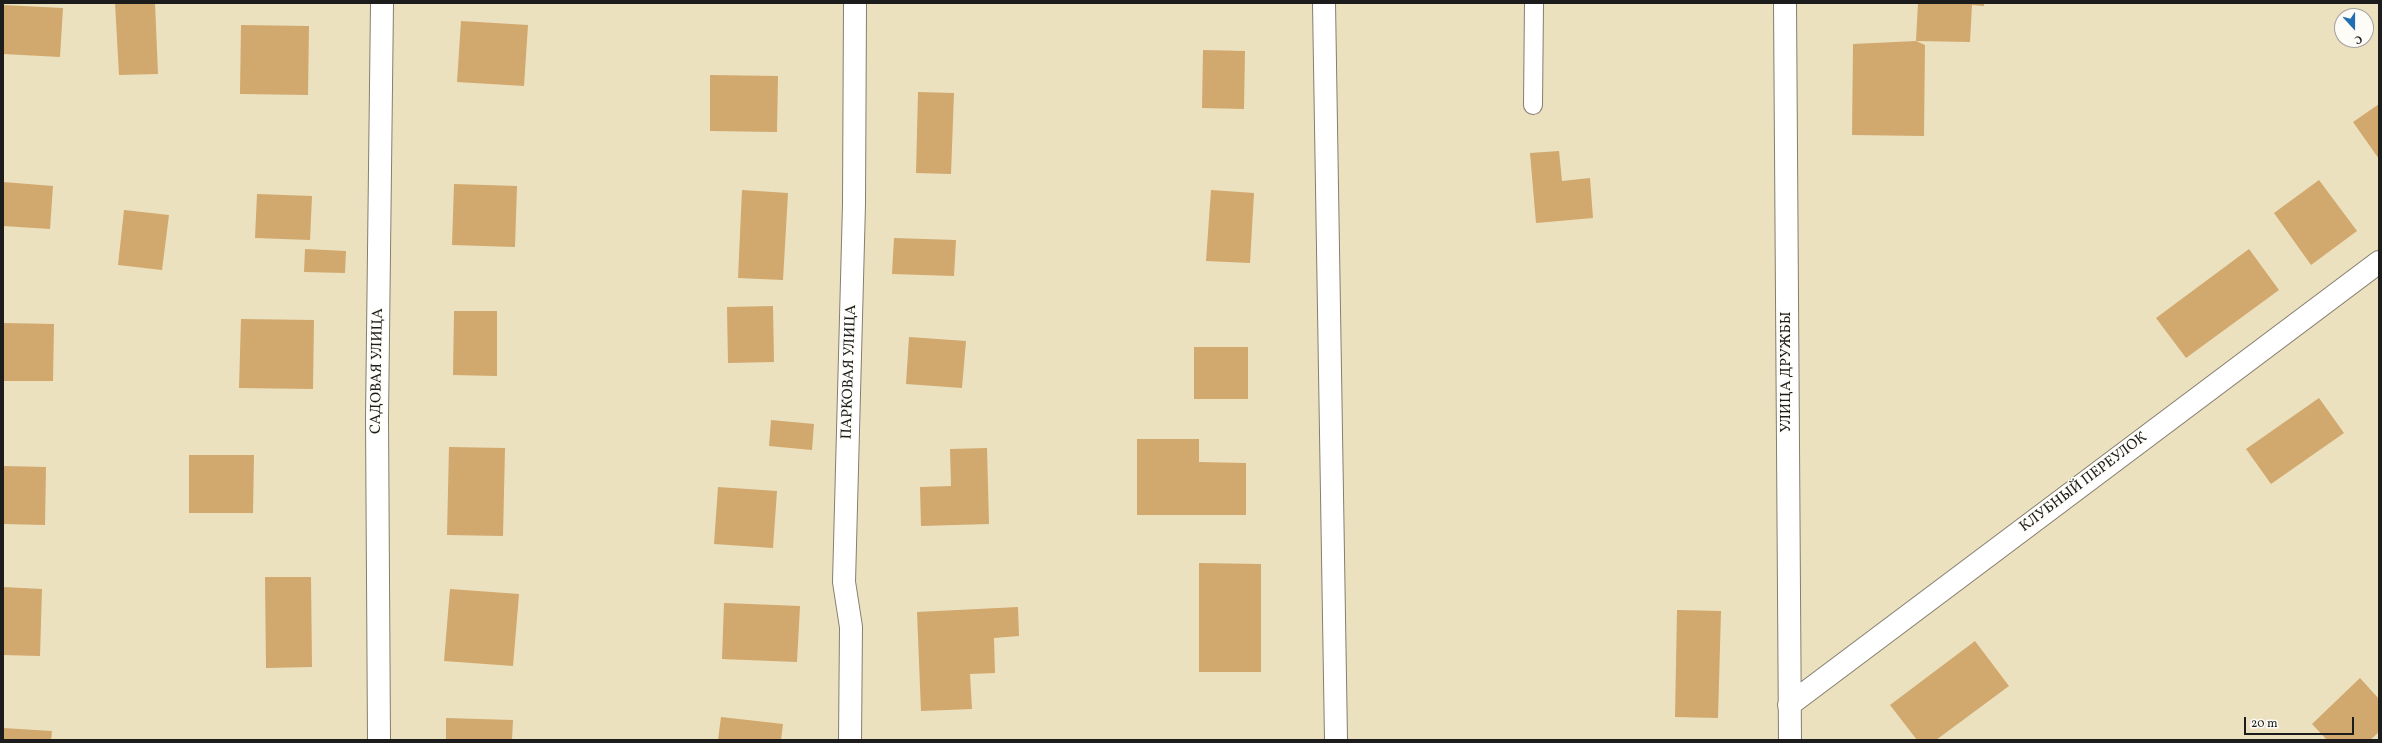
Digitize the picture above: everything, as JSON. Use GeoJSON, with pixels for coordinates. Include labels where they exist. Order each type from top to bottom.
{"type":"FeatureCollection","features":[{"type":"Feature","properties":{"kind":"street","name":"САДОВАЯ УЛИЦА"},"geometry":{"type":"LineString","coordinates":[[379,740],[377,418],[382,3]]}},
{"type":"Feature","properties":{"kind":"street","name":"ПАРКОВАЯ УЛИЦА"},"geometry":{"type":"LineString","coordinates":[[850,740],[850,627],[844,582],[854,204],[855,3]]}},
{"type":"Feature","properties":{"kind":"street"},"geometry":{"type":"LineString","coordinates":[[1324,3],[1336,740]]}},
{"type":"Feature","properties":{"kind":"street","name":"УЛИЦА ДРУЖБЫ"},"geometry":{"type":"LineString","coordinates":[[1785,3],[1790,740]]}},
{"type":"Feature","properties":{"kind":"street","name":"КЛУБНЫЙ ПЕРЕУЛОК"},"geometry":{"type":"LineString","coordinates":[[1789,705],[2379,262]]}},
{"type":"Feature","properties":{"kind":"lane"},"geometry":{"type":"LineString","coordinates":[[1533,105],[1534,3]]}},
{"type":"Feature","properties":{"kind":"building"},"geometry":{"type":"Polygon","coordinates":[[[115,3],[155,3],[158,74],[119,75],[115,3]]]}},
{"type":"Feature","properties":{"kind":"building"},"geometry":{"type":"Polygon","coordinates":[[[1918,3],[1984,3],[1984,6],[1972,5],[1970,42],[1916,41],[1918,3]]]}},
{"type":"Feature","properties":{"kind":"building"},"geometry":{"type":"Polygon","coordinates":[[[3,5],[63,8],[60,57],[3,54],[3,5]]]}},
{"type":"Feature","properties":{"kind":"building"},"geometry":{"type":"Polygon","coordinates":[[[461,21],[528,25],[524,86],[457,82],[461,21]]]}},
{"type":"Feature","properties":{"kind":"building"},"geometry":{"type":"Polygon","coordinates":[[[241,25],[309,26],[308,95],[240,94],[241,25]]]}},
{"type":"Feature","properties":{"kind":"building"},"geometry":{"type":"Polygon","coordinates":[[[1916,41],[1925,45],[1924,136],[1852,135],[1853,44],[1916,41]]]}},
{"type":"Feature","properties":{"kind":"building"},"geometry":{"type":"Polygon","coordinates":[[[1203,50],[1245,51],[1244,109],[1202,108],[1203,50]]]}},
{"type":"Feature","properties":{"kind":"building"},"geometry":{"type":"Polygon","coordinates":[[[710,75],[778,76],[777,132],[710,131],[710,75]]]}},
{"type":"Feature","properties":{"kind":"building"},"geometry":{"type":"Polygon","coordinates":[[[918,92],[954,93],[951,174],[916,173],[918,92]]]}},
{"type":"Feature","properties":{"kind":"building"},"geometry":{"type":"Polygon","coordinates":[[[2379,104],[2379,159],[2353,122],[2379,104]]]}},
{"type":"Feature","properties":{"kind":"building"},"geometry":{"type":"Polygon","coordinates":[[[1559,151],[1562,181],[1590,178],[1593,218],[1536,223],[1530,153],[1559,151]]]}},
{"type":"Feature","properties":{"kind":"building"},"geometry":{"type":"Polygon","coordinates":[[[2319,180],[2357,231],[2311,265],[2274,213],[2319,180]]]}},
{"type":"Feature","properties":{"kind":"building"},"geometry":{"type":"Polygon","coordinates":[[[3,182],[53,186],[50,229],[3,226],[3,182]]]}},
{"type":"Feature","properties":{"kind":"building"},"geometry":{"type":"Polygon","coordinates":[[[454,184],[517,186],[515,247],[452,245],[454,184]]]}},
{"type":"Feature","properties":{"kind":"building"},"geometry":{"type":"Polygon","coordinates":[[[742,190],[788,193],[783,280],[738,278],[742,190]]]}},
{"type":"Feature","properties":{"kind":"building"},"geometry":{"type":"Polygon","coordinates":[[[1211,190],[1254,193],[1250,263],[1206,261],[1211,190]]]}},
{"type":"Feature","properties":{"kind":"building"},"geometry":{"type":"Polygon","coordinates":[[[257,194],[312,196],[310,240],[255,238],[257,194]]]}},
{"type":"Feature","properties":{"kind":"building"},"geometry":{"type":"Polygon","coordinates":[[[124,210],[169,215],[162,270],[118,265],[124,210]]]}},
{"type":"Feature","properties":{"kind":"building"},"geometry":{"type":"Polygon","coordinates":[[[894,238],[956,240],[954,276],[892,274],[894,238]]]}},
{"type":"Feature","properties":{"kind":"building"},"geometry":{"type":"Polygon","coordinates":[[[305,249],[346,251],[345,273],[304,272],[305,249]]]}},
{"type":"Feature","properties":{"kind":"building"},"geometry":{"type":"Polygon","coordinates":[[[2249,249],[2279,290],[2186,358],[2156,318],[2249,249]]]}},
{"type":"Feature","properties":{"kind":"building"},"geometry":{"type":"Polygon","coordinates":[[[773,306],[774,362],[728,363],[727,307],[773,306]]]}},
{"type":"Feature","properties":{"kind":"building"},"geometry":{"type":"Polygon","coordinates":[[[454,311],[497,311],[497,376],[453,375],[454,311]]]}},
{"type":"Feature","properties":{"kind":"building"},"geometry":{"type":"Polygon","coordinates":[[[241,319],[314,320],[313,389],[239,388],[241,319]]]}},
{"type":"Feature","properties":{"kind":"building"},"geometry":{"type":"Polygon","coordinates":[[[3,323],[54,324],[53,381],[3,381],[3,323]]]}},
{"type":"Feature","properties":{"kind":"building"},"geometry":{"type":"Polygon","coordinates":[[[909,337],[966,341],[962,388],[906,384],[909,337]]]}},
{"type":"Feature","properties":{"kind":"building"},"geometry":{"type":"Polygon","coordinates":[[[1194,347],[1248,347],[1248,399],[1194,399],[1194,347]]]}},
{"type":"Feature","properties":{"kind":"building"},"geometry":{"type":"Polygon","coordinates":[[[2319,398],[2344,433],[2271,484],[2246,449],[2319,398]]]}},
{"type":"Feature","properties":{"kind":"building"},"geometry":{"type":"Polygon","coordinates":[[[771,420],[814,424],[812,450],[769,446],[771,420]]]}},
{"type":"Feature","properties":{"kind":"building"},"geometry":{"type":"Polygon","coordinates":[[[1137,439],[1199,439],[1199,462],[1246,463],[1246,515],[1137,515],[1137,439]]]}},
{"type":"Feature","properties":{"kind":"building"},"geometry":{"type":"Polygon","coordinates":[[[449,447],[505,448],[503,536],[447,535],[449,447]]]}},
{"type":"Feature","properties":{"kind":"building"},"geometry":{"type":"Polygon","coordinates":[[[987,448],[989,524],[921,526],[920,487],[951,486],[950,449],[987,448]]]}},
{"type":"Feature","properties":{"kind":"building"},"geometry":{"type":"Polygon","coordinates":[[[189,455],[254,455],[253,513],[189,513],[189,455]]]}},
{"type":"Feature","properties":{"kind":"building"},"geometry":{"type":"Polygon","coordinates":[[[3,466],[46,467],[45,525],[3,524],[3,466]]]}},
{"type":"Feature","properties":{"kind":"building"},"geometry":{"type":"Polygon","coordinates":[[[718,487],[777,491],[773,548],[714,544],[718,487]]]}},
{"type":"Feature","properties":{"kind":"building"},"geometry":{"type":"Polygon","coordinates":[[[1199,563],[1261,564],[1261,672],[1199,672],[1199,563]]]}},
{"type":"Feature","properties":{"kind":"building"},"geometry":{"type":"Polygon","coordinates":[[[265,577],[311,577],[312,667],[266,668],[265,577]]]}},
{"type":"Feature","properties":{"kind":"building"},"geometry":{"type":"Polygon","coordinates":[[[3,587],[42,589],[40,656],[3,655],[3,587]]]}},
{"type":"Feature","properties":{"kind":"building"},"geometry":{"type":"Polygon","coordinates":[[[450,589],[519,594],[513,666],[444,661],[450,589]]]}},
{"type":"Feature","properties":{"kind":"building"},"geometry":{"type":"Polygon","coordinates":[[[724,603],[800,606],[797,662],[722,659],[724,603]]]}},
{"type":"Feature","properties":{"kind":"building"},"geometry":{"type":"Polygon","coordinates":[[[1018,607],[1019,636],[994,638],[995,673],[970,674],[972,709],[921,711],[917,612],[1018,607]]]}},
{"type":"Feature","properties":{"kind":"building"},"geometry":{"type":"Polygon","coordinates":[[[1677,610],[1721,611],[1718,718],[1675,717],[1677,610]]]}},
{"type":"Feature","properties":{"kind":"building"},"geometry":{"type":"Polygon","coordinates":[[[1975,641],[2009,686],[1936,740],[1917,740],[1890,705],[1975,641]]]}},
{"type":"Feature","properties":{"kind":"building"},"geometry":{"type":"Polygon","coordinates":[[[2360,678],[2379,699],[2379,732],[2370,740],[2327,740],[2312,724],[2360,678]]]}},
{"type":"Feature","properties":{"kind":"building"},"geometry":{"type":"Polygon","coordinates":[[[721,717],[783,724],[781,740],[718,740],[721,717]]]}},
{"type":"Feature","properties":{"kind":"building"},"geometry":{"type":"Polygon","coordinates":[[[446,718],[513,720],[512,740],[446,740],[446,718]]]}},
{"type":"Feature","properties":{"kind":"building"},"geometry":{"type":"Polygon","coordinates":[[[3,728],[52,731],[51,740],[3,740],[3,728]]]}}]}
